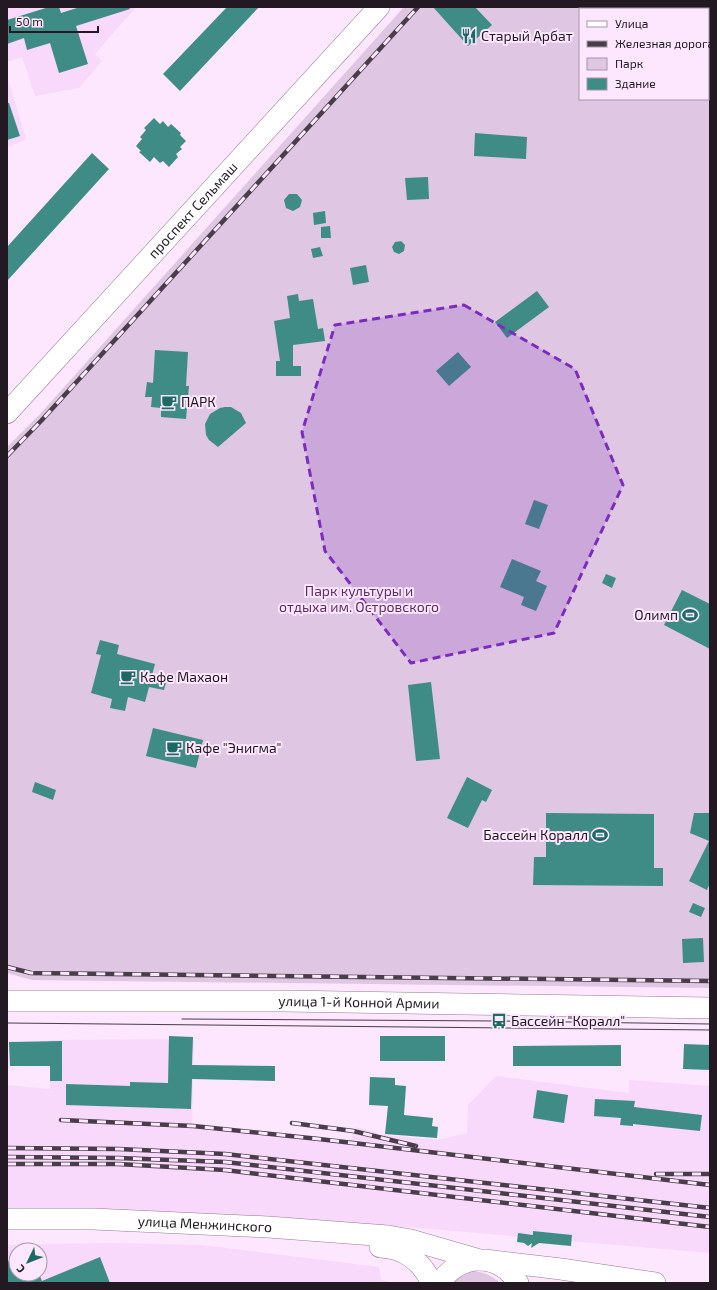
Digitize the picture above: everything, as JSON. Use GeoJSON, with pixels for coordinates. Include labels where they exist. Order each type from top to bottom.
{"type":"FeatureCollection","features":[{"type":"Feature","properties":{"kind":"main road","name":"проспект Сельмаш"},"geometry":{"type":"LineString","coordinates":[[7,397],[361,7]]}},
{"type":"Feature","properties":{"kind":"main road","name":"проспект Сельмаш"},"geometry":{"type":"LineString","coordinates":[[7,413],[379,7]]}},
{"type":"Feature","properties":{"kind":"main road","name":"улица 1-й Конной Армии"},"geometry":{"type":"LineString","coordinates":[[7,1001],[284,1001],[710,1008]]}},
{"type":"Feature","properties":{"kind":"main road","name":"улица Менжинского"},"geometry":{"type":"LineString","coordinates":[[7,1219],[93,1220],[268,1227],[388,1236],[398,1244]]}},
{"type":"Feature","properties":{"kind":"main road","name":"улица Менжинского"},"geometry":{"type":"LineString","coordinates":[[7,1232],[93,1233],[260,1239],[385,1247],[398,1244]]}},
{"type":"Feature","properties":{"kind":"main road"},"geometry":{"type":"LineString","coordinates":[[432,1283],[418,1262],[406,1254],[398,1244],[411,1240],[495,1263],[513,1275],[518,1283]]}},
{"type":"Feature","properties":{"kind":"main road"},"geometry":{"type":"LineString","coordinates":[[440,1283],[446,1274],[454,1267],[469,1261],[482,1260],[561,1269],[655,1283]]}},
{"type":"Feature","properties":{"kind":"main road"},"geometry":{"type":"LineString","coordinates":[[543,1283],[561,1269]]}},
{"type":"Feature","properties":{"kind":"highlighted area"},"geometry":{"type":"Polygon","coordinates":[[[464,305],[575,369],[623,485],[554,633],[411,663],[325,551],[302,432],[335,325],[464,305]]]}},
{"type":"Feature","properties":{"kind":"shaded area"},"geometry":{"type":"Polygon","coordinates":[[[7,7],[136,7],[95,54],[102,61],[79,88],[35,96],[22,57],[7,62],[7,7]]]}},
{"type":"Feature","properties":{"kind":"shaded area"},"geometry":{"type":"Polygon","coordinates":[[[7,75],[26,139],[7,148],[7,75]]]}},
{"type":"Feature","properties":{"kind":"shaded area"},"geometry":{"type":"Polygon","coordinates":[[[194,1039],[192,1125],[350,1141],[356,1127],[384,1135],[438,1140],[467,1133],[468,1105],[496,1076],[629,1093],[629,1080],[710,1086],[710,1253],[396,1226],[7,1216],[7,1085],[50,1089],[50,1040],[194,1039]]]}},
{"type":"Feature","properties":{"kind":"shaded area"},"geometry":{"type":"Polygon","coordinates":[[[108,1243],[202,1245],[379,1267],[381,1280],[394,1283],[7,1283],[7,1245],[8,1282],[48,1282],[48,1244],[108,1243]]]}},
{"type":"Feature","properties":{"kind":"green space","name":"Парк культуры и отдыха им. Островского"},"geometry":{"type":"Polygon","coordinates":[[[404,7],[710,7],[710,988],[32,980],[7,973],[7,447],[41,413],[404,7]]]}},
{"type":"Feature","properties":{"kind":"green space"},"geometry":{"type":"Polygon","coordinates":[[[472,1271],[487,1274],[500,1283],[448,1283],[450,1280],[472,1271]]]}},
{"type":"Feature","properties":{"kind":"building"},"geometry":{"type":"Polygon","coordinates":[[[49,7],[59,7],[61,13],[80,7],[129,7],[130,9],[76,26],[88,64],[59,73],[50,43],[27,50],[24,38],[7,44],[7,20],[49,7]]]}},
{"type":"Feature","properties":{"kind":"building"},"geometry":{"type":"Polygon","coordinates":[[[227,7],[259,7],[180,91],[163,74],[227,7]]]}},
{"type":"Feature","properties":{"kind":"building","name":"Старый Арбат"},"geometry":{"type":"Polygon","coordinates":[[[433,7],[475,7],[492,25],[468,46],[433,7]]]}},
{"type":"Feature","properties":{"kind":"building"},"geometry":{"type":"Polygon","coordinates":[[[7,103],[9,103],[20,136],[7,140],[7,103]]]}},
{"type":"Feature","properties":{"kind":"building"},"geometry":{"type":"Polygon","coordinates":[[[154,118],[160,124],[163,121],[168,127],[171,124],[181,133],[180,135],[186,141],[180,147],[182,149],[176,154],[178,157],[169,167],[163,161],[160,163],[154,157],[150,162],[139,152],[141,151],[136,146],[142,139],[140,137],[146,130],[144,128],[154,118]]]}},
{"type":"Feature","properties":{"kind":"building"},"geometry":{"type":"Polygon","coordinates":[[[475,133],[527,137],[526,159],[474,156],[475,133]]]}},
{"type":"Feature","properties":{"kind":"building"},"geometry":{"type":"Polygon","coordinates":[[[92,153],[109,169],[7,281],[7,247],[92,153]]]}},
{"type":"Feature","properties":{"kind":"building"},"geometry":{"type":"Polygon","coordinates":[[[428,177],[429,199],[407,200],[405,178],[428,177]]]}},
{"type":"Feature","properties":{"kind":"building"},"geometry":{"type":"Polygon","coordinates":[[[289,194],[297,194],[302,200],[300,207],[293,211],[286,208],[284,200],[289,194]]]}},
{"type":"Feature","properties":{"kind":"building"},"geometry":{"type":"Polygon","coordinates":[[[325,211],[326,223],[314,225],[313,213],[325,211]]]}},
{"type":"Feature","properties":{"kind":"building"},"geometry":{"type":"Polygon","coordinates":[[[330,226],[331,238],[321,238],[321,227],[330,226]]]}},
{"type":"Feature","properties":{"kind":"building"},"geometry":{"type":"Polygon","coordinates":[[[401,241],[405,245],[404,251],[399,254],[394,252],[392,247],[395,242],[401,241]]]}},
{"type":"Feature","properties":{"kind":"building"},"geometry":{"type":"Polygon","coordinates":[[[320,247],[323,256],[313,258],[311,249],[320,247]]]}},
{"type":"Feature","properties":{"kind":"building"},"geometry":{"type":"Polygon","coordinates":[[[366,265],[369,282],[353,285],[350,268],[366,265]]]}},
{"type":"Feature","properties":{"kind":"building"},"geometry":{"type":"Polygon","coordinates":[[[537,291],[549,307],[507,338],[495,322],[537,291]]]}},
{"type":"Feature","properties":{"kind":"building"},"geometry":{"type":"Polygon","coordinates":[[[298,294],[299,301],[313,299],[318,329],[323,328],[325,341],[293,345],[293,366],[301,366],[301,376],[276,376],[276,361],[280,361],[274,321],[290,318],[287,296],[298,294]]]}},
{"type":"Feature","properties":{"kind":"building"},"geometry":{"type":"Polygon","coordinates":[[[155,350],[188,352],[186,386],[189,386],[186,419],[161,417],[161,408],[151,407],[152,397],[145,397],[147,382],[153,383],[155,350]]]}},
{"type":"Feature","properties":{"kind":"building"},"geometry":{"type":"Polygon","coordinates":[[[458,352],[471,367],[449,386],[436,371],[458,352]]]}},
{"type":"Feature","properties":{"kind":"building"},"geometry":{"type":"Polygon","coordinates":[[[231,407],[241,413],[246,423],[218,447],[209,440],[206,435],[205,424],[210,414],[220,408],[231,407]]]}},
{"type":"Feature","properties":{"kind":"building"},"geometry":{"type":"Polygon","coordinates":[[[534,500],[548,505],[539,529],[525,524],[534,500]]]}},
{"type":"Feature","properties":{"kind":"building"},"geometry":{"type":"Polygon","coordinates":[[[512,559],[541,571],[536,581],[547,586],[536,611],[521,605],[524,597],[500,587],[512,559]]]}},
{"type":"Feature","properties":{"kind":"building"},"geometry":{"type":"Polygon","coordinates":[[[606,574],[616,578],[612,588],[602,583],[606,574]]]}},
{"type":"Feature","properties":{"kind":"building","name":"Олимп"},"geometry":{"type":"Polygon","coordinates":[[[682,590],[710,604],[710,649],[664,625],[682,590]]]}},
{"type":"Feature","properties":{"kind":"building","name":"Кафе Махаон"},"geometry":{"type":"Polygon","coordinates":[[[100,640],[119,645],[117,654],[155,664],[152,675],[167,679],[164,690],[149,687],[145,702],[128,697],[125,711],[110,708],[112,699],[91,693],[101,655],[96,654],[100,640]]]}},
{"type":"Feature","properties":{"kind":"building"},"geometry":{"type":"Polygon","coordinates":[[[431,682],[440,759],[416,761],[408,685],[431,682]]]}},
{"type":"Feature","properties":{"kind":"building"},"geometry":{"type":"Polygon","coordinates":[[[153,728],[203,740],[196,768],[146,756],[153,728]]]}},
{"type":"Feature","properties":{"kind":"building"},"geometry":{"type":"Polygon","coordinates":[[[467,777],[492,790],[486,802],[482,800],[468,828],[447,818],[467,777]]]}},
{"type":"Feature","properties":{"kind":"building"},"geometry":{"type":"Polygon","coordinates":[[[35,782],[56,790],[53,800],[32,792],[35,782]]]}},
{"type":"Feature","properties":{"kind":"building","name":"Бассейн Коралл"},"geometry":{"type":"Polygon","coordinates":[[[546,813],[654,814],[654,868],[663,868],[663,886],[533,885],[534,857],[546,857],[546,813]]]}},
{"type":"Feature","properties":{"kind":"building"},"geometry":{"type":"Polygon","coordinates":[[[694,813],[710,813],[710,883],[707,890],[689,881],[709,841],[690,833],[694,813]]]}},
{"type":"Feature","properties":{"kind":"building"},"geometry":{"type":"Polygon","coordinates":[[[693,903],[705,908],[701,917],[689,912],[693,903]]]}},
{"type":"Feature","properties":{"kind":"building"},"geometry":{"type":"Polygon","coordinates":[[[703,938],[704,962],[683,963],[682,939],[703,938]]]}},
{"type":"Feature","properties":{"kind":"building"},"geometry":{"type":"Polygon","coordinates":[[[169,1036],[193,1037],[192,1065],[275,1066],[275,1081],[192,1079],[191,1109],[66,1105],[66,1084],[130,1086],[130,1082],[168,1083],[169,1036]]]}},
{"type":"Feature","properties":{"kind":"building"},"geometry":{"type":"Polygon","coordinates":[[[380,1036],[445,1036],[445,1061],[380,1061],[380,1036]]]}},
{"type":"Feature","properties":{"kind":"building"},"geometry":{"type":"Polygon","coordinates":[[[62,1041],[62,1081],[50,1081],[50,1066],[10,1066],[9,1042],[62,1041]]]}},
{"type":"Feature","properties":{"kind":"building"},"geometry":{"type":"Polygon","coordinates":[[[684,1044],[710,1045],[710,1070],[683,1069],[684,1044]]]}},
{"type":"Feature","properties":{"kind":"building"},"geometry":{"type":"Polygon","coordinates":[[[621,1045],[621,1066],[513,1066],[513,1046],[621,1045]]]}},
{"type":"Feature","properties":{"kind":"building"},"geometry":{"type":"Polygon","coordinates":[[[370,1077],[395,1078],[395,1085],[406,1086],[404,1115],[433,1118],[432,1126],[438,1127],[437,1138],[385,1134],[388,1106],[369,1105],[370,1077]]]}},
{"type":"Feature","properties":{"kind":"building"},"geometry":{"type":"Polygon","coordinates":[[[537,1090],[568,1095],[564,1123],[533,1118],[537,1090]]]}},
{"type":"Feature","properties":{"kind":"building"},"geometry":{"type":"Polygon","coordinates":[[[595,1099],[635,1101],[634,1107],[702,1115],[700,1131],[633,1124],[633,1126],[620,1125],[621,1118],[594,1116],[595,1099]]]}},
{"type":"Feature","properties":{"kind":"building"},"geometry":{"type":"Polygon","coordinates":[[[533,1231],[572,1235],[571,1246],[539,1243],[531,1248],[532,1243],[528,1246],[524,1243],[517,1242],[518,1233],[533,1235],[533,1231]]]}},
{"type":"Feature","properties":{"kind":"building"},"geometry":{"type":"Polygon","coordinates":[[[100,1257],[110,1283],[7,1283],[7,1262],[8,1282],[48,1282],[48,1279],[100,1257]]]}},
{"type":"Feature","properties":{"kind":"tram line"},"geometry":{"type":"LineString","coordinates":[[182,1019],[710,1024]]}},
{"type":"Feature","properties":{"kind":"tram line"},"geometry":{"type":"LineString","coordinates":[[7,1023],[710,1030]]}},
{"type":"Feature","properties":{"kind":"railway"},"geometry":{"type":"LineString","coordinates":[[7,456],[41,421],[418,7]]}},
{"type":"Feature","properties":{"kind":"railway"},"geometry":{"type":"LineString","coordinates":[[7,967],[31,973],[710,981]]}},
{"type":"Feature","properties":{"kind":"railway"},"geometry":{"type":"LineString","coordinates":[[61,1120],[193,1126],[319,1139],[710,1185]]}},
{"type":"Feature","properties":{"kind":"railway"},"geometry":{"type":"LineString","coordinates":[[292,1123],[353,1131],[416,1146]]}},
{"type":"Feature","properties":{"kind":"railway"},"geometry":{"type":"LineString","coordinates":[[7,1148],[119,1149],[225,1154],[710,1208]]}},
{"type":"Feature","properties":{"kind":"railway"},"geometry":{"type":"LineString","coordinates":[[7,1157],[118,1158],[225,1162],[710,1217]]}},
{"type":"Feature","properties":{"kind":"railway"},"geometry":{"type":"LineString","coordinates":[[7,1164],[118,1164],[225,1170],[710,1227]]}},
{"type":"Feature","properties":{"kind":"railway"},"geometry":{"type":"LineString","coordinates":[[656,1174],[710,1174]]}},
{"type":"Feature","properties":{"kind":"place","name":"Старый Арбат"},"geometry":{"type":"Point","coordinates":[469,36]}},
{"type":"Feature","properties":{"kind":"place","name":"ПАРК"},"geometry":{"type":"Point","coordinates":[169,402]}},
{"type":"Feature","properties":{"kind":"place","name":"Олимп"},"geometry":{"type":"Point","coordinates":[690,615]}},
{"type":"Feature","properties":{"kind":"place","name":"Кафе Махаон"},"geometry":{"type":"Point","coordinates":[128,677]}},
{"type":"Feature","properties":{"kind":"place","name":"Кафе \"Энигма\""},"geometry":{"type":"Point","coordinates":[174,748]}},
{"type":"Feature","properties":{"kind":"place","name":"Бассейн Коралл"},"geometry":{"type":"Point","coordinates":[600,835]}},
{"type":"Feature","properties":{"kind":"place","name":"Бассейн \"Коралл\""},"geometry":{"type":"Point","coordinates":[499,1021]}}]}
